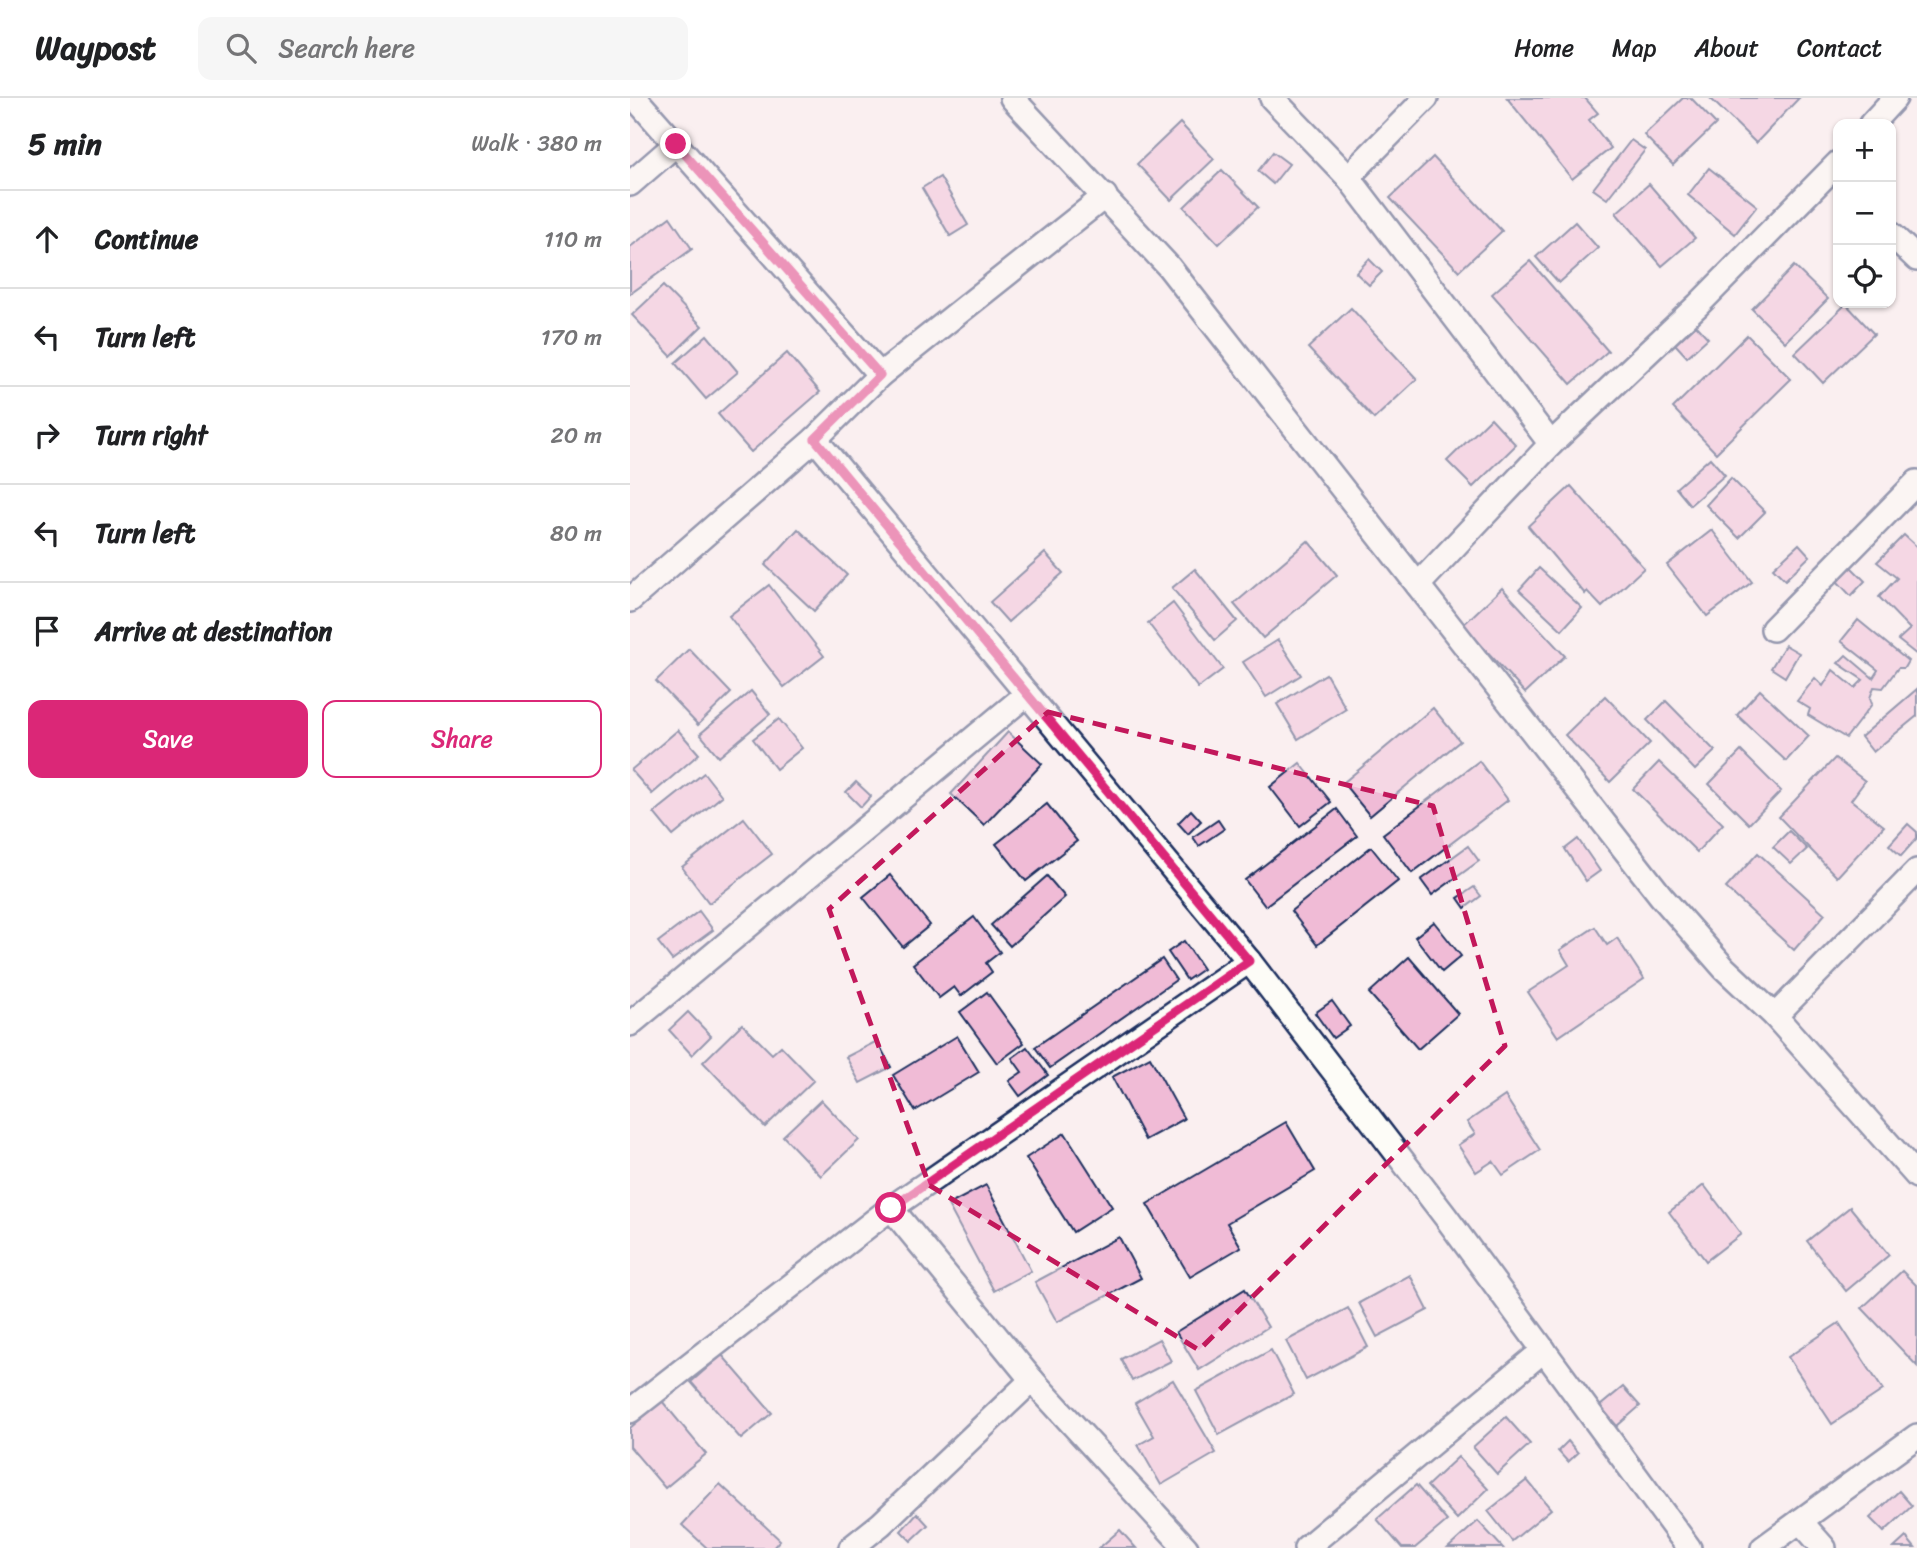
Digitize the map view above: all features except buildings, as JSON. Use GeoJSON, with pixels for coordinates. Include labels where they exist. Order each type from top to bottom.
{"type":"FeatureCollection","features":[{"type":"Feature","properties":{"kind":"street"},"geometry":{"type":"LineString","coordinates":[[635,98],[880,375]]}},
{"type":"Feature","properties":{"kind":"street"},"geometry":{"type":"LineString","coordinates":[[1012,98],[1169,267],[1661,896],[1724,968],[1775,1016],[1917,1176]]}},
{"type":"Feature","properties":{"kind":"street"},"geometry":{"type":"LineString","coordinates":[[1272,98],[1348,177],[1551,444]]}},
{"type":"Feature","properties":{"kind":"street"},"geometry":{"type":"LineString","coordinates":[[1348,177],[1426,98]]}},
{"type":"Feature","properties":{"kind":"street"},"geometry":{"type":"LineString","coordinates":[[1876,119],[1895,98]]}},
{"type":"Feature","properties":{"kind":"street"},"geometry":{"type":"LineString","coordinates":[[630,184],[676,144]]}},
{"type":"Feature","properties":{"kind":"street"},"geometry":{"type":"LineString","coordinates":[[1418,585],[1551,444],[1833,175]]}},
{"type":"Feature","properties":{"kind":"street"},"geometry":{"type":"LineString","coordinates":[[630,600],[815,439],[880,375],[1105,196]]}},
{"type":"Feature","properties":{"kind":"street"},"geometry":{"type":"LineString","coordinates":[[1896,239],[1917,260]]}},
{"type":"Feature","properties":{"kind":"street"},"geometry":{"type":"LineString","coordinates":[[815,439],[1249,961],[1544,1350],[1689,1548]]}},
{"type":"Feature","properties":{"kind":"street"},"geometry":{"type":"LineString","coordinates":[[1773,629],[1917,482]]}},
{"type":"Feature","properties":{"kind":"street"},"geometry":{"type":"LineString","coordinates":[[630,1024],[1027,694]]}},
{"type":"Feature","properties":{"kind":"street"},"geometry":{"type":"LineString","coordinates":[[1775,1016],[1917,871]]}},
{"type":"Feature","properties":{"kind":"street"},"geometry":{"type":"LineString","coordinates":[[630,1411],[891,1208],[1249,961]]}},
{"type":"Feature","properties":{"kind":"street"},"geometry":{"type":"LineString","coordinates":[[891,1208],[1032,1380],[1186,1548]]}},
{"type":"Feature","properties":{"kind":"street"},"geometry":{"type":"LineString","coordinates":[[1306,1548],[1544,1350]]}},
{"type":"Feature","properties":{"kind":"street"},"geometry":{"type":"LineString","coordinates":[[851,1548],[881,1524],[1032,1380]]}},
{"type":"Feature","properties":{"kind":"street"},"geometry":{"type":"LineString","coordinates":[[1763,1548],[1917,1436]]}},
{"type":"Feature","properties":{"kind":"street"},"geometry":{"type":"LineString","coordinates":[[1800,1521],[1824,1548]]}},
{"type":"Feature","properties":{"kind":"highlighted area"},"geometry":{"type":"Polygon","coordinates":[[[1048,712],[1433,806],[1505,1046],[1199,1350],[929,1185],[829,909],[1048,712]]]}},
{"type":"Feature","properties":{"kind":"route"},"geometry":{"type":"LineString","coordinates":[[676,144],[880,375],[815,439],[1249,961],[891,1208]]}}]}
